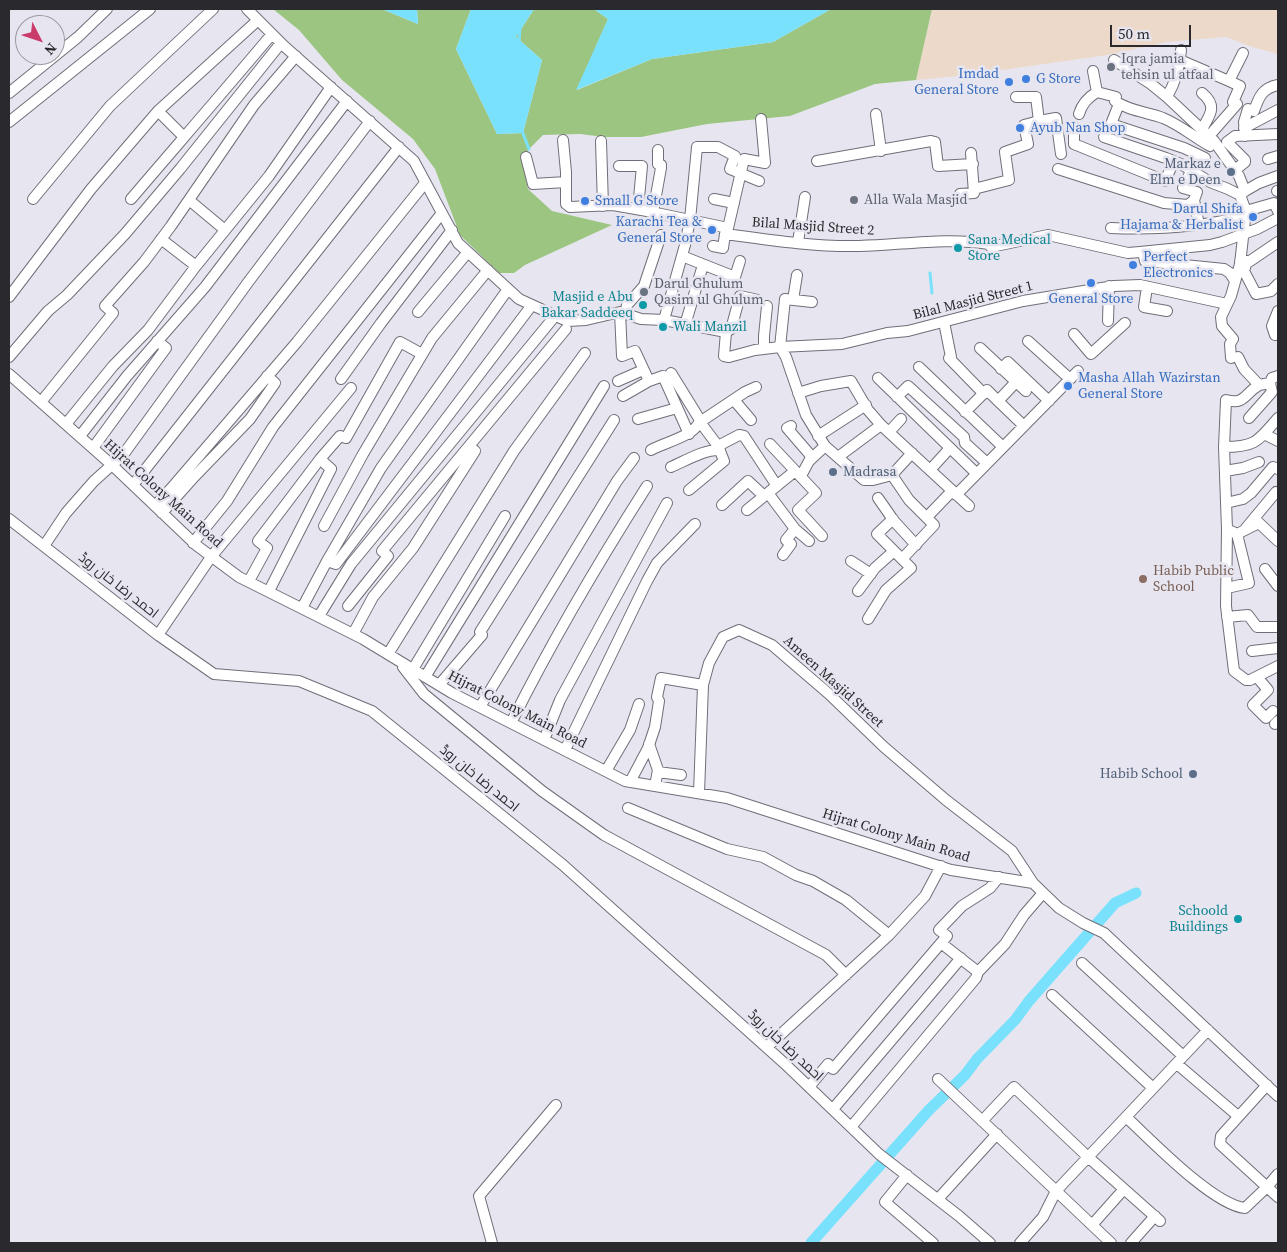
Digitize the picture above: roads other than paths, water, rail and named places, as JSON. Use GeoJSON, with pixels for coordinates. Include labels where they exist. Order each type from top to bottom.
{"type":"FeatureCollection","features":[{"type":"Feature","properties":{"kind":"street"},"geometry":{"type":"LineString","coordinates":[[9,93],[78,37],[107,9]]}},
{"type":"Feature","properties":{"kind":"street"},"geometry":{"type":"LineString","coordinates":[[9,122],[150,9]]}},
{"type":"Feature","properties":{"kind":"street"},"geometry":{"type":"LineString","coordinates":[[33,199],[110,106],[213,9]]}},
{"type":"Feature","properties":{"kind":"street"},"geometry":{"type":"LineString","coordinates":[[247,9],[281,43],[414,161],[458,243],[519,299],[555,316],[568,325]]}},
{"type":"Feature","properties":{"kind":"street"},"geometry":{"type":"LineString","coordinates":[[9,297],[91,189],[158,111],[258,20]]}},
{"type":"Feature","properties":{"kind":"street"},"geometry":{"type":"LineString","coordinates":[[131,199],[272,34]]}},
{"type":"Feature","properties":{"kind":"street"},"geometry":{"type":"LineString","coordinates":[[9,358],[48,312],[67,295],[125,234],[281,43]]}},
{"type":"Feature","properties":{"kind":"street"},"geometry":{"type":"LineString","coordinates":[[1229,81],[1244,53]]}},
{"type":"Feature","properties":{"kind":"street"},"geometry":{"type":"LineString","coordinates":[[1167,97],[1172,88],[1181,55],[1240,86],[1233,102],[1237,104],[1222,123],[1208,136]]}},
{"type":"Feature","properties":{"kind":"street"},"geometry":{"type":"LineString","coordinates":[[41,402],[113,313],[105,306],[144,262],[254,105],[296,56]]}},
{"type":"Feature","properties":{"kind":"street"},"geometry":{"type":"LineString","coordinates":[[1114,60],[1151,84],[1167,97],[1208,136],[1235,170],[1239,176],[1245,213],[1243,234],[1244,271],[1256,294],[1271,292],[1278,284]]}},
{"type":"Feature","properties":{"kind":"street"},"geometry":{"type":"LineString","coordinates":[[1093,71],[1097,92]]}},
{"type":"Feature","properties":{"kind":"street"},"geometry":{"type":"LineString","coordinates":[[1241,133],[1248,109],[1254,111],[1263,90],[1269,86],[1278,85]]}},
{"type":"Feature","properties":{"kind":"street"},"geometry":{"type":"LineString","coordinates":[[66,424],[113,366],[148,330],[196,266],[269,176],[331,87]]}},
{"type":"Feature","properties":{"kind":"street"},"geometry":{"type":"LineString","coordinates":[[1079,114],[1082,105],[1089,96],[1097,92],[1116,97],[1115,102],[1123,107],[1166,119],[1210,146],[1208,136],[1211,103],[1202,93]]}},
{"type":"Feature","properties":{"kind":"street"},"geometry":{"type":"LineString","coordinates":[[1016,98],[1036,97],[1039,121]]}},
{"type":"Feature","properties":{"kind":"street"},"geometry":{"type":"LineString","coordinates":[[80,436],[127,376],[205,287],[347,101]]}},
{"type":"Feature","properties":{"kind":"street"},"geometry":{"type":"LineString","coordinates":[[1119,104],[1104,137],[1174,161],[1210,182],[1242,193],[1259,183],[1278,176]]}},
{"type":"Feature","properties":{"kind":"street"},"geometry":{"type":"LineString","coordinates":[[1235,170],[1245,160],[1227,142],[1278,110]]}},
{"type":"Feature","properties":{"kind":"street"},"geometry":{"type":"LineString","coordinates":[[158,111],[184,137]]}},
{"type":"Feature","properties":{"kind":"street"},"geometry":{"type":"LineString","coordinates":[[876,114],[881,151]]}},
{"type":"Feature","properties":{"kind":"street"},"geometry":{"type":"LineString","coordinates":[[960,194],[974,193],[974,190],[1010,180],[1005,152],[1028,144],[1024,125],[1056,118],[1062,154]]}},
{"type":"Feature","properties":{"kind":"street"},"geometry":{"type":"LineString","coordinates":[[712,246],[723,248],[744,160],[765,163],[761,119]]}},
{"type":"Feature","properties":{"kind":"street"},"geometry":{"type":"LineString","coordinates":[[44,546],[66,513],[94,481],[113,466],[123,455],[249,281],[370,121]]}},
{"type":"Feature","properties":{"kind":"street"},"geometry":{"type":"LineString","coordinates":[[1222,123],[1241,133],[1278,134]]}},
{"type":"Feature","properties":{"kind":"street"},"geometry":{"type":"LineString","coordinates":[[1111,124],[1184,148],[1205,158]]}},
{"type":"Feature","properties":{"kind":"street"},"geometry":{"type":"LineString","coordinates":[[1074,127],[1074,144],[1165,181],[1174,161]]}},
{"type":"Feature","properties":{"kind":"street","name":"Bilal Masjid Street 2"},"geometry":{"type":"LineString","coordinates":[[563,140],[566,204],[570,206],[613,205],[690,220],[726,231],[772,241],[858,246],[966,240],[990,244],[991,247],[1048,235],[1128,253],[1210,244],[1243,234],[1278,218]]}},
{"type":"Feature","properties":{"kind":"street"},"geometry":{"type":"LineString","coordinates":[[601,141],[603,206]]}},
{"type":"Feature","properties":{"kind":"street"},"geometry":{"type":"LineString","coordinates":[[817,161],[935,142],[938,166],[972,159],[974,190]]}},
{"type":"Feature","properties":{"kind":"street"},"geometry":{"type":"LineString","coordinates":[[133,485],[399,147]]}},
{"type":"Feature","properties":{"kind":"street"},"geometry":{"type":"LineString","coordinates":[[664,320],[690,220],[697,147],[718,147],[735,156],[730,169],[759,182]]}},
{"type":"Feature","properties":{"kind":"street"},"geometry":{"type":"LineString","coordinates":[[653,212],[661,168],[661,165],[658,164],[658,150]]}},
{"type":"Feature","properties":{"kind":"street"},"geometry":{"type":"LineString","coordinates":[[526,157],[532,184],[566,182]]}},
{"type":"Feature","properties":{"kind":"street"},"geometry":{"type":"LineString","coordinates":[[619,166],[642,166],[638,210]]}},
{"type":"Feature","properties":{"kind":"street"},"geometry":{"type":"LineString","coordinates":[[1058,169],[1164,203],[1188,205],[1194,200],[1197,192],[1183,188],[1191,171]]}},
{"type":"Feature","properties":{"kind":"street"},"geometry":{"type":"LineString","coordinates":[[158,509],[425,183]]}},
{"type":"Feature","properties":{"kind":"street"},"geometry":{"type":"LineString","coordinates":[[798,242],[805,197]]}},
{"type":"Feature","properties":{"kind":"street"},"geometry":{"type":"LineString","coordinates":[[189,200],[225,230]]}},
{"type":"Feature","properties":{"kind":"street"},"geometry":{"type":"LineString","coordinates":[[714,200],[734,203]]}},
{"type":"Feature","properties":{"kind":"street"},"geometry":{"type":"LineString","coordinates":[[1194,200],[1198,224]]}},
{"type":"Feature","properties":{"kind":"street"},"geometry":{"type":"LineString","coordinates":[[1111,228],[1148,229],[1222,222],[1274,203],[1278,211]]}},
{"type":"Feature","properties":{"kind":"street"},"geometry":{"type":"LineString","coordinates":[[193,543],[226,501],[277,420],[442,213]]}},
{"type":"Feature","properties":{"kind":"street"},"geometry":{"type":"LineString","coordinates":[[341,379],[452,230]]}},
{"type":"Feature","properties":{"kind":"street"},"geometry":{"type":"LineString","coordinates":[[649,381],[635,351],[622,356],[621,313],[644,286],[661,235]]}},
{"type":"Feature","properties":{"kind":"street"},"geometry":{"type":"LineString","coordinates":[[161,239],[196,266]]}},
{"type":"Feature","properties":{"kind":"street"},"geometry":{"type":"LineString","coordinates":[[1259,385],[1234,358],[1230,344],[1233,339],[1222,326],[1222,317],[1243,261],[1278,242]]}},
{"type":"Feature","properties":{"kind":"street"},"geometry":{"type":"LineString","coordinates":[[418,312],[468,252]]}},
{"type":"Feature","properties":{"kind":"street"},"geometry":{"type":"LineString","coordinates":[[1143,252],[1145,261],[1224,269],[1230,273],[1235,281]]}},
{"type":"Feature","properties":{"kind":"street"},"geometry":{"type":"LineString","coordinates":[[682,256],[734,277],[740,261]]}},
{"type":"Feature","properties":{"kind":"street"},"geometry":{"type":"LineString","coordinates":[[685,325],[703,265]]}},
{"type":"Feature","properties":{"kind":"street"},"geometry":{"type":"LineString","coordinates":[[324,526],[362,454],[432,338],[488,270]]}},
{"type":"Feature","properties":{"kind":"street"},"geometry":{"type":"LineString","coordinates":[[793,300],[797,275]]}},
{"type":"Feature","properties":{"kind":"street"},"geometry":{"type":"LineString","coordinates":[[1108,321],[1109,286]]}},
{"type":"Feature","properties":{"kind":"street","name":"Bilal Masjid Street 1"},"geometry":{"type":"LineString","coordinates":[[726,332],[724,356],[729,357],[780,347],[842,344],[887,333],[908,331],[1023,301],[1109,286],[1147,287],[1227,304]]}},
{"type":"Feature","properties":{"kind":"street"},"geometry":{"type":"LineString","coordinates":[[1147,287],[1144,307],[1167,311]]}},
{"type":"Feature","properties":{"kind":"street"},"geometry":{"type":"LineString","coordinates":[[302,608],[381,468],[508,289]]}},
{"type":"Feature","properties":{"kind":"street"},"geometry":{"type":"LineString","coordinates":[[348,606],[388,556],[382,551],[470,447],[568,325],[621,313],[641,319],[664,320],[726,332],[731,329],[740,296],[758,300]]}},
{"type":"Feature","properties":{"kind":"street"},"geometry":{"type":"LineString","coordinates":[[812,302],[785,299],[780,347],[786,357],[806,414],[818,436],[825,446],[864,480],[873,480],[892,475],[912,453]]}},
{"type":"Feature","properties":{"kind":"street"},"geometry":{"type":"LineString","coordinates":[[327,561],[336,564],[532,305]]}},
{"type":"Feature","properties":{"kind":"street"},"geometry":{"type":"LineString","coordinates":[[764,349],[767,306]]}},
{"type":"Feature","properties":{"kind":"street"},"geometry":{"type":"LineString","coordinates":[[1275,335],[1272,326],[1278,311]]}},
{"type":"Feature","properties":{"kind":"street"},"geometry":{"type":"LineString","coordinates":[[319,616],[350,564],[555,316]]}},
{"type":"Feature","properties":{"kind":"street"},"geometry":{"type":"LineString","coordinates":[[944,322],[950,358],[984,394]]}},
{"type":"Feature","properties":{"kind":"street"},"geometry":{"type":"LineString","coordinates":[[1074,334],[1091,354],[1125,323]]}},
{"type":"Feature","properties":{"kind":"street"},"geometry":{"type":"LineString","coordinates":[[93,448],[166,348],[158,341]]}},
{"type":"Feature","properties":{"kind":"street"},"geometry":{"type":"LineString","coordinates":[[1028,341],[1070,379]]}},
{"type":"Feature","properties":{"kind":"street"},"geometry":{"type":"LineString","coordinates":[[249,581],[267,548],[258,541],[320,459],[340,436],[346,438],[400,342],[422,354]]}},
{"type":"Feature","properties":{"kind":"street"},"geometry":{"type":"LineString","coordinates":[[980,348],[1026,391]]}},
{"type":"Feature","properties":{"kind":"street"},"geometry":{"type":"LineString","coordinates":[[388,654],[514,451],[585,353]]}},
{"type":"Feature","properties":{"kind":"street"},"geometry":{"type":"LineString","coordinates":[[1001,369],[1008,362],[1049,400]]}},
{"type":"Feature","properties":{"kind":"street"},"geometry":{"type":"LineString","coordinates":[[919,367],[1003,447]]}},
{"type":"Feature","properties":{"kind":"street"},"geometry":{"type":"LineString","coordinates":[[618,381],[643,370]]}},
{"type":"Feature","properties":{"kind":"street"},"geometry":{"type":"LineString","coordinates":[[927,517],[987,463],[1078,371]]}},
{"type":"Feature","properties":{"kind":"street"},"geometry":{"type":"LineString","coordinates":[[671,373],[700,422],[719,448],[724,461],[689,490]]}},
{"type":"Feature","properties":{"kind":"street","name":"Hijrat Colony Main Road"},"geometry":{"type":"LineString","coordinates":[[9,374],[113,466],[193,543],[239,577],[319,616],[439,685],[625,781],[727,798],[951,870],[1033,882]]}},
{"type":"Feature","properties":{"kind":"street"},"geometry":{"type":"LineString","coordinates":[[158,509],[194,477],[250,419],[275,383],[267,376]]}},
{"type":"Feature","properties":{"kind":"street"},"geometry":{"type":"LineString","coordinates":[[623,396],[649,381],[663,376],[689,434]]}},
{"type":"Feature","properties":{"kind":"street"},"geometry":{"type":"LineString","coordinates":[[878,378],[976,473]]}},
{"type":"Feature","properties":{"kind":"street"},"geometry":{"type":"LineString","coordinates":[[1227,588],[1249,584],[1236,531],[1226,503],[1224,447],[1226,400],[1236,403],[1240,402],[1259,385],[1274,380],[1272,392],[1249,418]]}},
{"type":"Feature","properties":{"kind":"street"},"geometry":{"type":"LineString","coordinates":[[798,393],[821,386],[851,381],[868,410],[881,424],[969,506]]}},
{"type":"Feature","properties":{"kind":"street"},"geometry":{"type":"LineString","coordinates":[[998,401],[1016,382]]}},
{"type":"Feature","properties":{"kind":"street"},"geometry":{"type":"LineString","coordinates":[[426,677],[604,386]]}},
{"type":"Feature","properties":{"kind":"street"},"geometry":{"type":"LineString","coordinates":[[897,397],[908,386],[964,437],[965,443],[987,463]]}},
{"type":"Feature","properties":{"kind":"street"},"geometry":{"type":"LineString","coordinates":[[651,450],[689,434],[699,427],[700,422],[745,392],[756,387]]}},
{"type":"Feature","properties":{"kind":"street"},"geometry":{"type":"LineString","coordinates":[[158,635],[211,556],[351,388]]}},
{"type":"Feature","properties":{"kind":"street"},"geometry":{"type":"LineString","coordinates":[[965,412],[987,390],[1024,426]]}},
{"type":"Feature","properties":{"kind":"street"},"geometry":{"type":"LineString","coordinates":[[734,400],[751,420]]}},
{"type":"Feature","properties":{"kind":"street"},"geometry":{"type":"LineString","coordinates":[[818,436],[866,404]]}},
{"type":"Feature","properties":{"kind":"street"},"geometry":{"type":"LineString","coordinates":[[638,419],[676,408]]}},
{"type":"Feature","properties":{"kind":"street"},"geometry":{"type":"LineString","coordinates":[[1224,447],[1240,447],[1254,444],[1278,418]]}},
{"type":"Feature","properties":{"kind":"street"},"geometry":{"type":"LineString","coordinates":[[889,432],[901,419]]}},
{"type":"Feature","properties":{"kind":"street"},"geometry":{"type":"LineString","coordinates":[[439,685],[482,635],[480,632],[614,420]]}},
{"type":"Feature","properties":{"kind":"street"},"geometry":{"type":"LineString","coordinates":[[838,456],[881,424]]}},
{"type":"Feature","properties":{"kind":"street"},"geometry":{"type":"LineString","coordinates":[[791,426],[787,428],[812,457]]}},
{"type":"Feature","properties":{"kind":"street"},"geometry":{"type":"LineString","coordinates":[[1264,434],[1278,441]]}},
{"type":"Feature","properties":{"kind":"street"},"geometry":{"type":"LineString","coordinates":[[671,467],[710,449],[719,448],[739,435],[744,436],[777,486]]}},
{"type":"Feature","properties":{"kind":"street"},"geometry":{"type":"LineString","coordinates":[[770,444],[816,493],[798,510],[822,536]]}},
{"type":"Feature","properties":{"kind":"street"},"geometry":{"type":"LineString","coordinates":[[747,510],[777,486],[798,473],[804,472],[805,466],[812,457],[825,446]]}},
{"type":"Feature","properties":{"kind":"street"},"geometry":{"type":"LineString","coordinates":[[353,634],[373,597],[413,548],[474,452],[470,447]]}},
{"type":"Feature","properties":{"kind":"street"},"geometry":{"type":"LineString","coordinates":[[930,470],[950,448]]}},
{"type":"Feature","properties":{"kind":"street"},"geometry":{"type":"LineString","coordinates":[[480,707],[612,489],[634,458]]}},
{"type":"Feature","properties":{"kind":"street"},"geometry":{"type":"LineString","coordinates":[[269,591],[331,469],[320,459]]}},
{"type":"Feature","properties":{"kind":"street"},"geometry":{"type":"LineString","coordinates":[[1225,471],[1243,468],[1259,462]]}},
{"type":"Feature","properties":{"kind":"street"},"geometry":{"type":"LineString","coordinates":[[1226,503],[1243,499],[1251,493],[1273,467],[1278,469]]}},
{"type":"Feature","properties":{"kind":"street"},"geometry":{"type":"LineString","coordinates":[[892,475],[909,500],[934,525],[902,559]]}},
{"type":"Feature","properties":{"kind":"street"},"geometry":{"type":"LineString","coordinates":[[722,505],[748,480],[766,495],[795,529],[809,541]]}},
{"type":"Feature","properties":{"kind":"street"},"geometry":{"type":"LineString","coordinates":[[511,723],[544,658],[647,486]]}},
{"type":"Feature","properties":{"kind":"street"},"geometry":{"type":"LineString","coordinates":[[1278,493],[1276,492],[1236,531],[1227,588],[1227,617],[1234,671],[1246,680],[1250,680],[1278,666]]}},
{"type":"Feature","properties":{"kind":"street"},"geometry":{"type":"LineString","coordinates":[[878,498],[893,519],[916,545]]}},
{"type":"Feature","properties":{"kind":"street"},"geometry":{"type":"LineString","coordinates":[[544,740],[560,700],[667,503]]}},
{"type":"Feature","properties":{"kind":"street"},"geometry":{"type":"LineString","coordinates":[[413,669],[505,516]]}},
{"type":"Feature","properties":{"kind":"street","name":"احمد رضا خان روڈ"},"geometry":{"type":"LineString","coordinates":[[9,519],[158,635],[214,674],[299,681],[372,711],[563,865],[809,1086],[879,1154],[938,1199],[990,1243]]}},
{"type":"Feature","properties":{"kind":"street"},"geometry":{"type":"LineString","coordinates":[[868,619],[886,590],[911,568],[878,534],[893,519]]}},
{"type":"Feature","properties":{"kind":"street"},"geometry":{"type":"LineString","coordinates":[[1236,531],[1259,523],[1278,540]]}},
{"type":"Feature","properties":{"kind":"street"},"geometry":{"type":"LineString","coordinates":[[565,750],[647,581],[657,564],[695,524]]}},
{"type":"Feature","properties":{"kind":"street"},"geometry":{"type":"LineString","coordinates":[[783,554],[791,544],[786,540],[795,529]]}},
{"type":"Feature","properties":{"kind":"street"},"geometry":{"type":"LineString","coordinates":[[858,591],[871,574],[894,551]]}},
{"type":"Feature","properties":{"kind":"street"},"geometry":{"type":"LineString","coordinates":[[852,561],[871,574]]}},
{"type":"Feature","properties":{"kind":"street"},"geometry":{"type":"LineString","coordinates":[[1265,569],[1278,586]]}},
{"type":"Feature","properties":{"kind":"street"},"geometry":{"type":"LineString","coordinates":[[1227,617],[1248,615],[1257,627],[1278,627]]}},
{"type":"Feature","properties":{"kind":"street","name":"Ameen Masjid Street"},"geometry":{"type":"LineString","coordinates":[[699,793],[703,685],[709,663],[723,637],[739,630],[772,645],[829,694],[884,747],[946,800],[1012,851],[1033,882]]}},
{"type":"Feature","properties":{"kind":"street"},"geometry":{"type":"LineString","coordinates":[[1252,651],[1278,648]]}},
{"type":"Feature","properties":{"kind":"street"},"geometry":{"type":"LineString","coordinates":[[399,661],[424,694],[542,791],[604,836],[826,955],[846,975]]}},
{"type":"Feature","properties":{"kind":"street"},"geometry":{"type":"LineString","coordinates":[[1257,677],[1268,690],[1253,705],[1266,718],[1273,712]]}},
{"type":"Feature","properties":{"kind":"street"},"geometry":{"type":"LineString","coordinates":[[630,782],[649,744],[655,727],[659,701],[657,697],[661,678],[703,685]]}},
{"type":"Feature","properties":{"kind":"street"},"geometry":{"type":"LineString","coordinates":[[606,771],[630,730],[639,704]]}},
{"type":"Feature","properties":{"kind":"street"},"geometry":{"type":"LineString","coordinates":[[649,744],[658,772],[655,786]]}},
{"type":"Feature","properties":{"kind":"street"},"geometry":{"type":"LineString","coordinates":[[658,772],[681,775]]}},
{"type":"Feature","properties":{"kind":"street"},"geometry":{"type":"LineString","coordinates":[[628,808],[727,849],[763,858],[796,875],[813,881],[846,900],[889,935]]}},
{"type":"Feature","properties":{"kind":"street"},"geometry":{"type":"LineString","coordinates":[[766,1047],[889,935],[925,896],[941,866]]}},
{"type":"Feature","properties":{"kind":"street"},"geometry":{"type":"LineString","coordinates":[[809,1086],[828,1064],[833,1069],[947,936],[939,930],[948,919],[962,906],[990,888],[999,877]]}},
{"type":"Feature","properties":{"kind":"street"},"geometry":{"type":"LineString","coordinates":[[1033,882],[1059,908],[1104,933],[1278,1096]]}},
{"type":"Feature","properties":{"kind":"street"},"geometry":{"type":"LineString","coordinates":[[850,1126],[976,978],[978,972],[1005,944],[1024,915],[1043,893]]}},
{"type":"Feature","properties":{"kind":"street"},"geometry":{"type":"LineString","coordinates":[[941,943],[978,972]]}},
{"type":"Feature","properties":{"kind":"street"},"geometry":{"type":"LineString","coordinates":[[832,1109],[961,958]]}},
{"type":"Feature","properties":{"kind":"street"},"geometry":{"type":"LineString","coordinates":[[1082,963],[1238,1116]]}},
{"type":"Feature","properties":{"kind":"street"},"geometry":{"type":"LineString","coordinates":[[1052,994],[1153,1088]]}},
{"type":"Feature","properties":{"kind":"street"},"geometry":{"type":"LineString","coordinates":[[1020,1243],[1043,1217],[1056,1191],[1208,1030]]}},
{"type":"Feature","properties":{"kind":"street"},"geometry":{"type":"LineString","coordinates":[[938,1079],[1092,1225],[1106,1242]]}},
{"type":"Feature","properties":{"kind":"street"},"geometry":{"type":"LineString","coordinates":[[1267,1086],[1221,1136],[1220,1144],[1278,1198]]}},
{"type":"Feature","properties":{"kind":"street"},"geometry":{"type":"LineString","coordinates":[[982,1121],[1014,1087],[1088,1157],[1158,1219],[1132,1243]]}},
{"type":"Feature","properties":{"kind":"street"},"geometry":{"type":"LineString","coordinates":[[492,1243],[479,1196],[556,1105]]}},
{"type":"Feature","properties":{"kind":"street"},"geometry":{"type":"LineString","coordinates":[[1126,1117],[1208,1191],[1238,1208],[1244,1208],[1278,1174]]}},
{"type":"Feature","properties":{"kind":"street"},"geometry":{"type":"LineString","coordinates":[[938,1199],[997,1134]]}},
{"type":"Feature","properties":{"kind":"street"},"geometry":{"type":"LineString","coordinates":[[907,1175],[885,1202],[933,1243]]}},
{"type":"Feature","properties":{"kind":"street"},"geometry":{"type":"LineString","coordinates":[[1092,1225],[1124,1189]]}},
{"type":"Feature","properties":{"kind":"water"},"geometry":{"type":"Polygon","coordinates":[[[382,9],[417,9],[418,24],[382,9]]]}},
{"type":"Feature","properties":{"kind":"water"},"geometry":{"type":"Polygon","coordinates":[[[471,9],[534,9],[516,37],[542,60],[523,133],[497,134],[456,49],[471,9]]]}},
{"type":"Feature","properties":{"kind":"water"},"geometry":{"type":"Polygon","coordinates":[[[594,9],[831,9],[773,42],[652,59],[576,90],[608,19],[594,9]]]}},
{"type":"Feature","properties":{"kind":"waterway"},"geometry":{"type":"LineString","coordinates":[[519,43],[520,27]]}},
{"type":"Feature","properties":{"kind":"waterway"},"geometry":{"type":"LineString","coordinates":[[522,131],[529,149]]}},
{"type":"Feature","properties":{"kind":"waterway"},"geometry":{"type":"LineString","coordinates":[[930,273],[932,293]]}},
{"type":"Feature","properties":{"kind":"waterway"},"geometry":{"type":"LineString","coordinates":[[811,1243],[929,1110],[965,1075],[977,1059],[1015,1020],[1029,1001],[1115,903],[1136,893]]}},
{"type":"Feature","properties":{"kind":"place","name":"Iqra jamia tehsin ul atfaal"},"geometry":{"type":"Point","coordinates":[1111,67]}},
{"type":"Feature","properties":{"kind":"place","name":"G Store"},"geometry":{"type":"Point","coordinates":[1026,79]}},
{"type":"Feature","properties":{"kind":"place","name":"Imdad General Store"},"geometry":{"type":"Point","coordinates":[1009,82]}},
{"type":"Feature","properties":{"kind":"place","name":"Ayub Nan Shop"},"geometry":{"type":"Point","coordinates":[1020,128]}},
{"type":"Feature","properties":{"kind":"place","name":"Markaz e Elm e Deen"},"geometry":{"type":"Point","coordinates":[1231,172]}},
{"type":"Feature","properties":{"kind":"place","name":"Alla Wala Masjid"},"geometry":{"type":"Point","coordinates":[854,200]}},
{"type":"Feature","properties":{"kind":"place","name":"Small G Store"},"geometry":{"type":"Point","coordinates":[585,201]}},
{"type":"Feature","properties":{"kind":"place","name":"Darul Shifa Hajama & Herbalist"},"geometry":{"type":"Point","coordinates":[1253,217]}},
{"type":"Feature","properties":{"kind":"place","name":"Karachi Tea & General Store"},"geometry":{"type":"Point","coordinates":[712,230]}},
{"type":"Feature","properties":{"kind":"place","name":"Sana Medical Store"},"geometry":{"type":"Point","coordinates":[958,248]}},
{"type":"Feature","properties":{"kind":"place","name":"Perfect Electronics"},"geometry":{"type":"Point","coordinates":[1133,265]}},
{"type":"Feature","properties":{"kind":"place","name":"General Store"},"geometry":{"type":"Point","coordinates":[1091,283]}},
{"type":"Feature","properties":{"kind":"place","name":"Darul Ghulum Qasim ul Ghulum"},"geometry":{"type":"Point","coordinates":[644,292]}},
{"type":"Feature","properties":{"kind":"place","name":"Masjid e Abu Bakar Saddeeq"},"geometry":{"type":"Point","coordinates":[643,305]}},
{"type":"Feature","properties":{"kind":"place","name":"Wali Manzil"},"geometry":{"type":"Point","coordinates":[663,327]}},
{"type":"Feature","properties":{"kind":"place","name":"Masha Allah Wazirstan General Store"},"geometry":{"type":"Point","coordinates":[1068,386]}},
{"type":"Feature","properties":{"kind":"place","name":"Madrasa"},"geometry":{"type":"Point","coordinates":[833,472]}},
{"type":"Feature","properties":{"kind":"place","name":"Habib Public School"},"geometry":{"type":"Point","coordinates":[1143,579]}},
{"type":"Feature","properties":{"kind":"place","name":"Habib School"},"geometry":{"type":"Point","coordinates":[1193,774]}},
{"type":"Feature","properties":{"kind":"place","name":"Schoold Buildings"},"geometry":{"type":"Point","coordinates":[1238,919]}}]}
